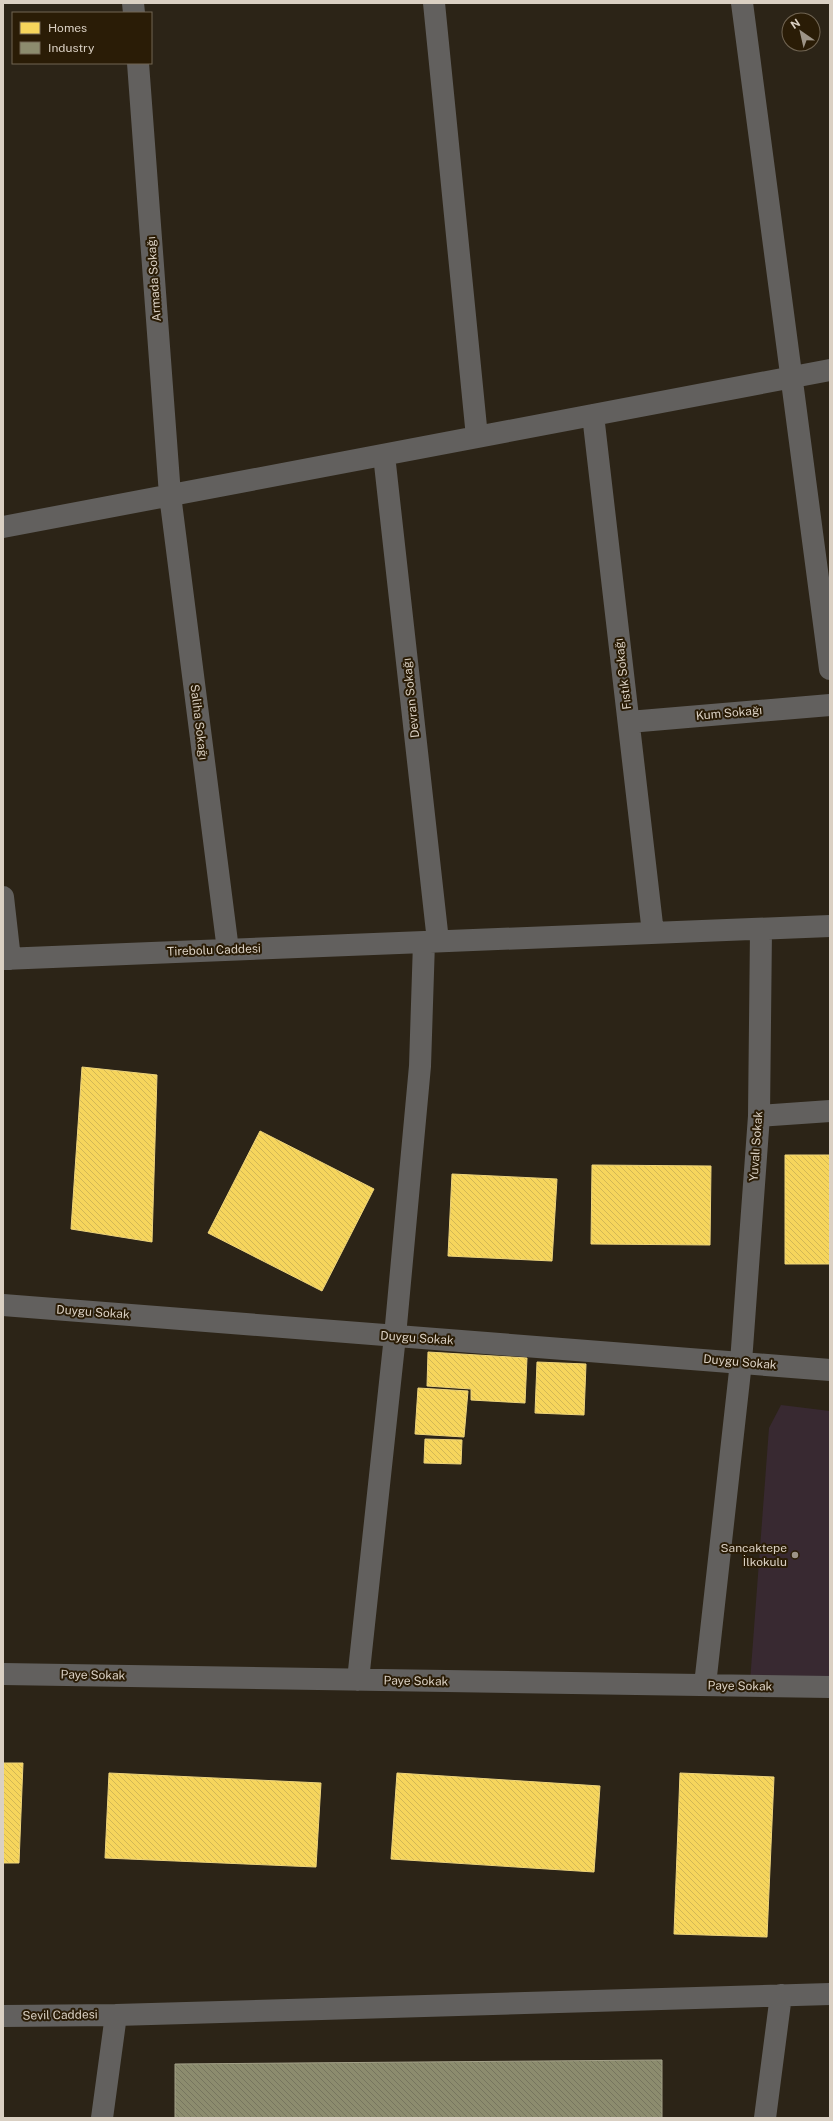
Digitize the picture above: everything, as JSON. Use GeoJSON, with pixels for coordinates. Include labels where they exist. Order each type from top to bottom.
{"type":"FeatureCollection","features":[{"type":"Feature","properties":{"kind":"street"},"geometry":{"type":"LineString","coordinates":[[434,3],[477,437]]}},
{"type":"Feature","properties":{"kind":"street"},"geometry":{"type":"LineString","coordinates":[[742,3],[830,669]]}},
{"type":"Feature","properties":{"kind":"street","name":"Armada Sokağı"},"geometry":{"type":"LineString","coordinates":[[138,64],[170,495]]}},
{"type":"Feature","properties":{"kind":"street"},"geometry":{"type":"LineString","coordinates":[[3,527],[830,370]]}},
{"type":"Feature","properties":{"kind":"street","name":"Fıstık Sokağı"},"geometry":{"type":"LineString","coordinates":[[593,415],[653,933]]}},
{"type":"Feature","properties":{"kind":"street","name":"Devran Sokağı"},"geometry":{"type":"LineString","coordinates":[[358,1680],[394,1336],[431,942],[384,455]]}},
{"type":"Feature","properties":{"kind":"street","name":"Saliha Sokağı"},"geometry":{"type":"LineString","coordinates":[[170,495],[228,950]]}},
{"type":"Feature","properties":{"kind":"street","name":"Kum Sokağı"},"geometry":{"type":"LineString","coordinates":[[629,722],[830,705]]}},
{"type":"Feature","properties":{"kind":"street"},"geometry":{"type":"LineString","coordinates":[[3,897],[6,959]]}},
{"type":"Feature","properties":{"kind":"street","name":"Tirebolu Caddesi"},"geometry":{"type":"LineString","coordinates":[[6,959],[830,926]]}},
{"type":"Feature","properties":{"kind":"street","name":"Yuvalı Sokak"},"geometry":{"type":"LineString","coordinates":[[705,1685],[741,1362],[759,1116],[761,929]]}},
{"type":"Feature","properties":{"kind":"street"},"geometry":{"type":"LineString","coordinates":[[759,1116],[830,1111]]}},
{"type":"Feature","properties":{"kind":"street","name":"Duygu Sokak"},"geometry":{"type":"LineString","coordinates":[[3,1305],[830,1370]]}},
{"type":"Feature","properties":{"kind":"street","name":"Paye Sokak"},"geometry":{"type":"LineString","coordinates":[[3,1674],[830,1687]]}},
{"type":"Feature","properties":{"kind":"street","name":"Sevil Caddesi"},"geometry":{"type":"LineString","coordinates":[[3,2016],[116,2015],[830,1994]]}},
{"type":"Feature","properties":{"kind":"street"},"geometry":{"type":"LineString","coordinates":[[765,2118],[781,1996]]}},
{"type":"Feature","properties":{"kind":"street"},"geometry":{"type":"LineString","coordinates":[[102,2118],[116,2015]]}},
{"type":"Feature","properties":{"kind":"shaded area","name":"Sancaktepe İlkokulu"},"geometry":{"type":"Polygon","coordinates":[[[781,1405],[830,1411],[830,1682],[750,1682],[769,1428],[781,1405]]]}},
{"type":"Feature","properties":{"kind":"building: Homes"},"geometry":{"type":"Polygon","coordinates":[[[82,1067],[157,1075],[152,1242],[71,1229],[82,1067]]]}},
{"type":"Feature","properties":{"kind":"building: Homes"},"geometry":{"type":"Polygon","coordinates":[[[260,1131],[374,1189],[322,1291],[208,1233],[260,1131]]]}},
{"type":"Feature","properties":{"kind":"building: Homes"},"geometry":{"type":"Polygon","coordinates":[[[785,1155],[830,1155],[830,1264],[785,1264],[785,1155]]]}},
{"type":"Feature","properties":{"kind":"building: Homes"},"geometry":{"type":"Polygon","coordinates":[[[592,1165],[711,1166],[710,1245],[591,1244],[592,1165]]]}},
{"type":"Feature","properties":{"kind":"building: Homes"},"geometry":{"type":"Polygon","coordinates":[[[452,1174],[557,1179],[552,1261],[448,1256],[452,1174]]]}},
{"type":"Feature","properties":{"kind":"building: Homes"},"geometry":{"type":"Polygon","coordinates":[[[428,1352],[527,1358],[525,1403],[471,1400],[471,1389],[427,1386],[428,1352]]]}},
{"type":"Feature","properties":{"kind":"building: Homes"},"geometry":{"type":"Polygon","coordinates":[[[537,1362],[586,1364],[584,1415],[535,1413],[537,1362]]]}},
{"type":"Feature","properties":{"kind":"building: Homes"},"geometry":{"type":"Polygon","coordinates":[[[418,1388],[468,1391],[464,1437],[415,1434],[418,1388]]]}},
{"type":"Feature","properties":{"kind":"building: Homes"},"geometry":{"type":"Polygon","coordinates":[[[425,1439],[462,1440],[461,1464],[424,1463],[425,1439]]]}},
{"type":"Feature","properties":{"kind":"building: Homes"},"geometry":{"type":"Polygon","coordinates":[[[3,1763],[23,1763],[19,1863],[3,1863],[3,1763]]]}},
{"type":"Feature","properties":{"kind":"building: Homes"},"geometry":{"type":"Polygon","coordinates":[[[109,1773],[321,1783],[316,1867],[105,1858],[109,1773]]]}},
{"type":"Feature","properties":{"kind":"building: Homes"},"geometry":{"type":"Polygon","coordinates":[[[397,1773],[600,1786],[594,1872],[391,1859],[397,1773]]]}},
{"type":"Feature","properties":{"kind":"building: Homes"},"geometry":{"type":"Polygon","coordinates":[[[680,1773],[774,1777],[767,1937],[674,1934],[680,1773]]]}},
{"type":"Feature","properties":{"kind":"building: Industry"},"geometry":{"type":"Polygon","coordinates":[[[662,2060],[662,2118],[175,2118],[175,2064],[662,2060]]]}},
{"type":"Feature","properties":{"kind":"place","name":"Sancaktepe İlkokulu"},"geometry":{"type":"Point","coordinates":[795,1555]}}]}
